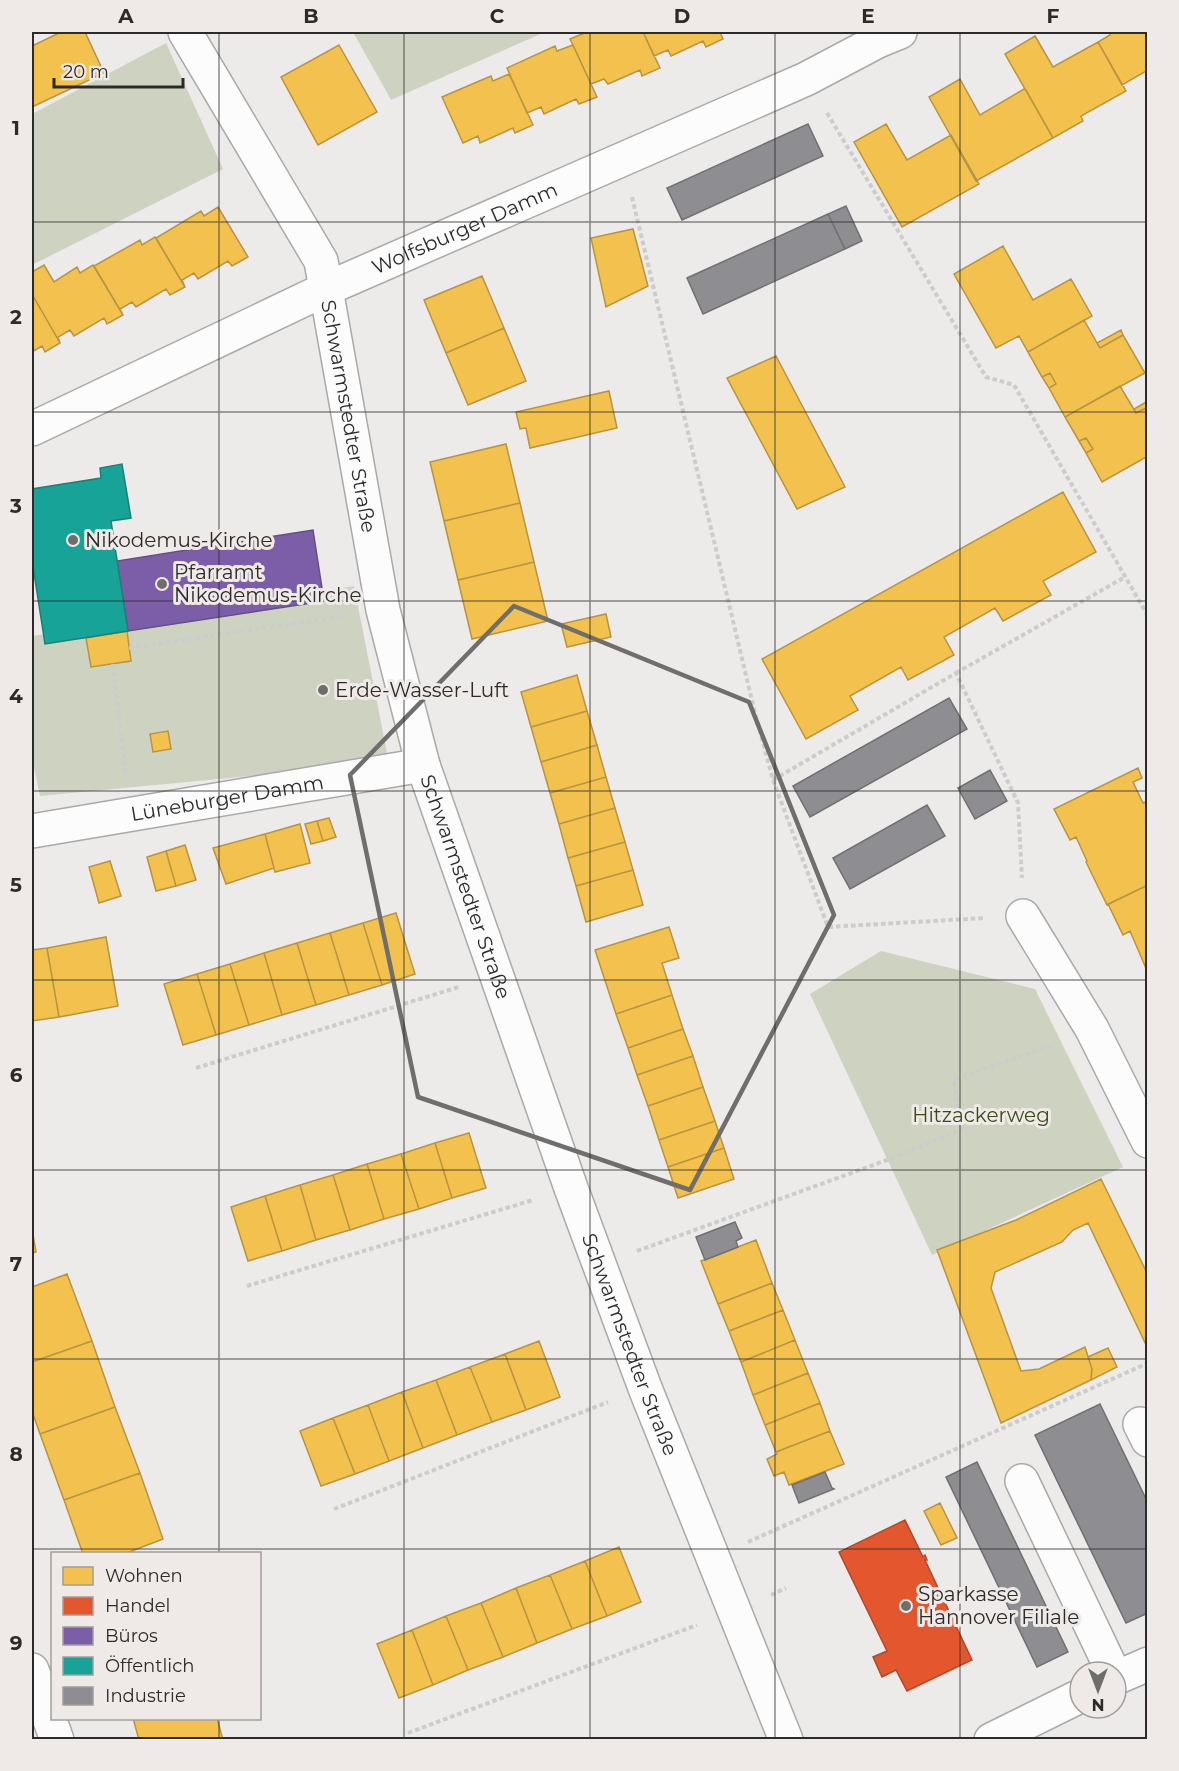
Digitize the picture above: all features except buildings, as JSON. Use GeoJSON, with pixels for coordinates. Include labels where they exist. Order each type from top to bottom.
{"type":"FeatureCollection","features":[{"type":"Feature","properties":{"kind":"street","name":"Schwarmstedter Straße"},"geometry":{"type":"LineString","coordinates":[[185,32],[321,261],[383,610],[423,765],[571,1188],[645,1388],[786,1740]]}},
{"type":"Feature","properties":{"kind":"street","name":"Wolfsburger Damm"},"geometry":{"type":"LineString","coordinates":[[32,429],[326,290],[806,79],[883,35]]}},
{"type":"Feature","properties":{"kind":"street","name":"Lüneburger Damm"},"geometry":{"type":"LineString","coordinates":[[32,831],[423,765]]}},
{"type":"Feature","properties":{"kind":"street"},"geometry":{"type":"LineString","coordinates":[[1023,916],[1092,1029],[1148,1141]]}},
{"type":"Feature","properties":{"kind":"street"},"geometry":{"type":"LineString","coordinates":[[1022,1481],[1107,1660]]}},
{"type":"Feature","properties":{"kind":"street"},"geometry":{"type":"LineString","coordinates":[[1128,1673],[1148,1664]]}},
{"type":"Feature","properties":{"kind":"street"},"geometry":{"type":"LineString","coordinates":[[32,1670],[57,1740]]}},
{"type":"Feature","properties":{"kind":"street"},"geometry":{"type":"LineString","coordinates":[[992,1740],[1068,1702]]}},
{"type":"Feature","properties":{"kind":"path"},"geometry":{"type":"LineString","coordinates":[[806,79],[986,377],[1014,385],[1148,616]]}},
{"type":"Feature","properties":{"kind":"path"},"geometry":{"type":"LineString","coordinates":[[623,159],[773,780],[828,927],[1023,916],[1018,803],[957,673]]}},
{"type":"Feature","properties":{"kind":"path"},"geometry":{"type":"LineString","coordinates":[[773,780],[1125,577]]}},
{"type":"Feature","properties":{"kind":"path"},"geometry":{"type":"LineString","coordinates":[[129,648],[383,610]]}},
{"type":"Feature","properties":{"kind":"path"},"geometry":{"type":"LineString","coordinates":[[113,664],[130,814]]}},
{"type":"Feature","properties":{"kind":"path"},"geometry":{"type":"LineString","coordinates":[[196,1068],[497,976]]}},
{"type":"Feature","properties":{"kind":"path"},"geometry":{"type":"LineString","coordinates":[[600,1264],[887,1160],[961,1130],[954,1080],[1092,1029]]}},
{"type":"Feature","properties":{"kind":"path"},"geometry":{"type":"LineString","coordinates":[[247,1286],[571,1188]]}},
{"type":"Feature","properties":{"kind":"path"},"geometry":{"type":"LineString","coordinates":[[714,1557],[1148,1363]]}},
{"type":"Feature","properties":{"kind":"path"},"geometry":{"type":"LineString","coordinates":[[334,1509],[645,1388]]}},
{"type":"Feature","properties":{"kind":"path"},"geometry":{"type":"LineString","coordinates":[[408,1733],[735,1610]]}},
{"type":"Feature","properties":{"kind":"highlighted area"},"geometry":{"type":"Polygon","coordinates":[[[514,606],[749,702],[834,915],[690,1190],[418,1097],[350,775],[514,606]]]}},
{"type":"Feature","properties":{"kind":"green space"},"geometry":{"type":"Polygon","coordinates":[[[353,32],[545,32],[391,100],[353,32]]]}},
{"type":"Feature","properties":{"kind":"green space"},"geometry":{"type":"Polygon","coordinates":[[[166,43],[223,169],[32,265],[32,114],[166,43]]]}},
{"type":"Feature","properties":{"kind":"green space"},"geometry":{"type":"Polygon","coordinates":[[[354,586],[389,763],[40,796],[32,757],[32,636],[354,586]]]}},
{"type":"Feature","properties":{"kind":"green space","name":"Hitzackerweg"},"geometry":{"type":"Polygon","coordinates":[[[881,951],[1035,989],[1123,1167],[932,1255],[810,994],[881,951]]]}},
{"type":"Feature","properties":{"kind":"place","name":"Nikodemus-Kirche"},"geometry":{"type":"Point","coordinates":[73,540]}},
{"type":"Feature","properties":{"kind":"place","name":"Pfarramt Nikodemus-Kirche"},"geometry":{"type":"Point","coordinates":[162,584]}},
{"type":"Feature","properties":{"kind":"place","name":"Erde-Wasser-Luft"},"geometry":{"type":"Point","coordinates":[323,690]}},
{"type":"Feature","properties":{"kind":"place","name":"Sparkasse Hannover Filiale"},"geometry":{"type":"Point","coordinates":[906,1606]}}]}
